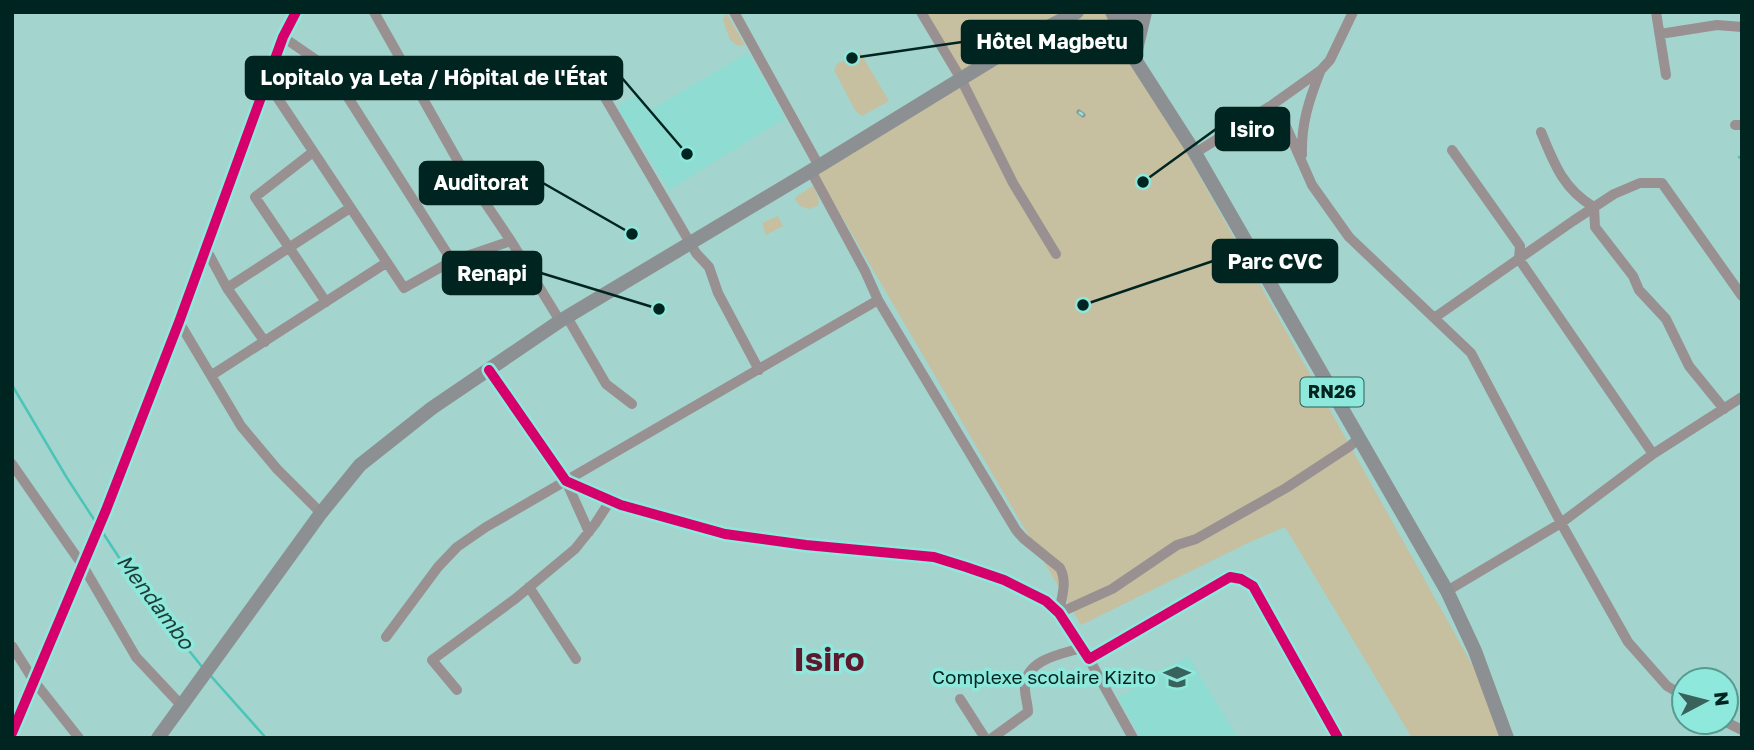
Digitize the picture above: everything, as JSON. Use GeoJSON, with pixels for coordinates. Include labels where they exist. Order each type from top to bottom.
{"type":"FeatureCollection","features":[{"type":"Feature","properties":{"kind":"main road"},"geometry":{"type":"LineString","coordinates":[[158,738],[320,513],[360,465],[432,408],[563,319],[1031,36],[1077,12]]}},
{"type":"Feature","properties":{"kind":"main road"},"geometry":{"type":"LineString","coordinates":[[1112,12],[1130,17],[1144,12]]}},
{"type":"Feature","properties":{"kind":"main road","name":"RN26"},"geometry":{"type":"LineString","coordinates":[[1112,12],[1134,58],[1195,153],[1447,591],[1475,651],[1507,738]]}},
{"type":"Feature","properties":{"kind":"main road"},"geometry":{"type":"LineString","coordinates":[[1134,58],[1144,12]]}},
{"type":"Feature","properties":{"kind":"street"},"geometry":{"type":"LineString","coordinates":[[12,733],[83,566],[179,322],[283,37],[296,12]]}},
{"type":"Feature","properties":{"kind":"street"},"geometry":{"type":"LineString","coordinates":[[374,12],[463,170],[607,384],[632,404]]}},
{"type":"Feature","properties":{"kind":"street"},"geometry":{"type":"LineString","coordinates":[[734,12],[815,169],[878,300],[1016,530],[1060,568],[1064,586],[1059,613]]}},
{"type":"Feature","properties":{"kind":"street"},"geometry":{"type":"LineString","coordinates":[[921,12],[961,79],[1013,183],[1056,254]]}},
{"type":"Feature","properties":{"kind":"street"},"geometry":{"type":"LineString","coordinates":[[1195,153],[1272,105],[1321,70],[1330,60],[1353,12]]}},
{"type":"Feature","properties":{"kind":"street"},"geometry":{"type":"LineString","coordinates":[[1656,12],[1666,75]]}},
{"type":"Feature","properties":{"kind":"street"},"geometry":{"type":"LineString","coordinates":[[1660,34],[1717,25],[1742,27]]}},
{"type":"Feature","properties":{"kind":"street"},"geometry":{"type":"LineString","coordinates":[[283,37],[315,59],[342,88],[452,261]]}},
{"type":"Feature","properties":{"kind":"street"},"geometry":{"type":"LineString","coordinates":[[592,67],[590,72],[691,243],[709,267],[718,293],[759,370]]}},
{"type":"Feature","properties":{"kind":"street"},"geometry":{"type":"LineString","coordinates":[[1302,160],[1301,129],[1321,70]]}},
{"type":"Feature","properties":{"kind":"street"},"geometry":{"type":"LineString","coordinates":[[267,82],[404,288],[452,261],[511,241]]}},
{"type":"Feature","properties":{"kind":"street"},"geometry":{"type":"LineString","coordinates":[[1272,105],[1285,124],[1312,185],[1349,237],[1471,353],[1628,642],[1670,688]]}},
{"type":"Feature","properties":{"kind":"street"},"geometry":{"type":"LineString","coordinates":[[1541,132],[1563,179],[1576,197],[1594,207]]}},
{"type":"Feature","properties":{"kind":"street"},"geometry":{"type":"LineString","coordinates":[[1452,150],[1520,246],[1518,258],[1653,454]]}},
{"type":"Feature","properties":{"kind":"street"},"geometry":{"type":"LineString","coordinates":[[313,152],[255,197],[326,302]]}},
{"type":"Feature","properties":{"kind":"street"},"geometry":{"type":"LineString","coordinates":[[1434,318],[1594,207],[1614,194],[1640,183],[1662,183],[1742,296]]}},
{"type":"Feature","properties":{"kind":"street"},"geometry":{"type":"LineString","coordinates":[[1594,207],[1595,227],[1633,276],[1639,290],[1666,319],[1689,366],[1724,409]]}},
{"type":"Feature","properties":{"kind":"street"},"geometry":{"type":"LineString","coordinates":[[227,288],[350,208]]}},
{"type":"Feature","properties":{"kind":"street"},"geometry":{"type":"LineString","coordinates":[[205,249],[227,288],[265,342]]}},
{"type":"Feature","properties":{"kind":"street"},"geometry":{"type":"LineString","coordinates":[[212,375],[386,263]]}},
{"type":"Feature","properties":{"kind":"street"},"geometry":{"type":"LineString","coordinates":[[386,637],[457,547],[486,527],[878,300]]}},
{"type":"Feature","properties":{"kind":"street"},"geometry":{"type":"LineString","coordinates":[[179,322],[241,426],[277,469],[320,513]]}},
{"type":"Feature","properties":{"kind":"street"},"geometry":{"type":"LineString","coordinates":[[489,370],[566,481],[589,532]]}},
{"type":"Feature","properties":{"kind":"street"},"geometry":{"type":"LineString","coordinates":[[1447,591],[1561,523],[1653,454],[1742,397]]}},
{"type":"Feature","properties":{"kind":"street"},"geometry":{"type":"LineString","coordinates":[[1059,613],[1112,589],[1177,545],[1196,539],[1286,488],[1359,438]]}},
{"type":"Feature","properties":{"kind":"street"},"geometry":{"type":"LineString","coordinates":[[12,464],[83,566],[136,657],[181,705]]}},
{"type":"Feature","properties":{"kind":"street"},"geometry":{"type":"LineString","coordinates":[[566,481],[610,501],[725,534],[934,557],[1004,580],[1046,601],[1059,613],[1133,738]]}},
{"type":"Feature","properties":{"kind":"street"},"geometry":{"type":"LineString","coordinates":[[457,690],[432,660],[575,549],[610,501]]}},
{"type":"Feature","properties":{"kind":"street"},"geometry":{"type":"LineString","coordinates":[[1088,659],[1230,577],[1241,579],[1253,586],[1338,738]]}},
{"type":"Feature","properties":{"kind":"street"},"geometry":{"type":"LineString","coordinates":[[529,587],[576,659]]}},
{"type":"Feature","properties":{"kind":"street"},"geometry":{"type":"LineString","coordinates":[[12,646],[34,681],[79,738]]}},
{"type":"Feature","properties":{"kind":"street"},"geometry":{"type":"LineString","coordinates":[[992,738],[1028,712],[1025,682],[1033,667],[1042,661],[1081,648]]}},
{"type":"Feature","properties":{"kind":"street"},"geometry":{"type":"LineString","coordinates":[[12,671],[23,664]]}},
{"type":"Feature","properties":{"kind":"street"},"geometry":{"type":"LineString","coordinates":[[960,699],[985,738]]}},
{"type":"Feature","properties":{"kind":"shaded area"},"geometry":{"type":"Polygon","coordinates":[[[726,12],[745,45],[738,46],[730,40],[723,20],[726,12]]]}},
{"type":"Feature","properties":{"kind":"shaded area"},"geometry":{"type":"Polygon","coordinates":[[[920,12],[1108,12],[1513,738],[1412,738],[1285,527],[1081,625],[811,164],[961,79],[920,12]]]}},
{"type":"Feature","properties":{"kind":"shaded area"},"geometry":{"type":"Polygon","coordinates":[[[860,52],[889,101],[862,116],[855,110],[834,70],[837,64],[860,52]]]}},
{"type":"Feature","properties":{"kind":"shaded area"},"geometry":{"type":"Polygon","coordinates":[[[748,53],[785,118],[669,190],[617,107],[638,94],[649,111],[748,53]]]}},
{"type":"Feature","properties":{"kind":"shaded area"},"geometry":{"type":"Polygon","coordinates":[[[813,186],[819,199],[818,206],[809,209],[800,206],[795,199],[813,186]]]}},
{"type":"Feature","properties":{"kind":"shaded area"},"geometry":{"type":"Polygon","coordinates":[[[778,216],[783,226],[766,235],[762,223],[778,216]]]}},
{"type":"Feature","properties":{"kind":"shaded area","name":"Complexe scolaire Kizito"},"geometry":{"type":"Polygon","coordinates":[[[1188,656],[1238,738],[1141,738],[1118,698],[1188,656]]]}},
{"type":"Feature","properties":{"kind":"waterway","name":"Mendambo"},"geometry":{"type":"LineString","coordinates":[[12,385],[97,524]]}},
{"type":"Feature","properties":{"kind":"waterway","name":"Mendambo"},"geometry":{"type":"LineString","coordinates":[[101,530],[141,591],[203,668]]}},
{"type":"Feature","properties":{"kind":"waterway","name":"Mendambo"},"geometry":{"type":"LineString","coordinates":[[210,675],[266,738]]}},
{"type":"Feature","properties":{"kind":"railway"},"geometry":{"type":"LineString","coordinates":[[1079,112],[1083,115]]}},
{"type":"Feature","properties":{"kind":"cycle path"},"geometry":{"type":"LineString","coordinates":[[12,733],[106,510],[179,322],[283,37],[296,12]]}},
{"type":"Feature","properties":{"kind":"cycle path"},"geometry":{"type":"LineString","coordinates":[[489,370],[566,481],[621,505],[725,534],[934,557],[966,567],[1004,580],[1046,601],[1059,613],[1089,659],[1230,577],[1241,579],[1253,586],[1338,738]]}},
{"type":"Feature","properties":{"kind":"place","name":"Hôtel Magbetu"},"geometry":{"type":"Point","coordinates":[852,58]}},
{"type":"Feature","properties":{"kind":"place","name":"Lopitalo ya Leta / Hôpital de l'État"},"geometry":{"type":"Point","coordinates":[687,154]}},
{"type":"Feature","properties":{"kind":"place","name":"Isiro"},"geometry":{"type":"Point","coordinates":[1143,182]}},
{"type":"Feature","properties":{"kind":"place","name":"Auditorat"},"geometry":{"type":"Point","coordinates":[632,234]}},
{"type":"Feature","properties":{"kind":"place","name":"Parc CVC"},"geometry":{"type":"Point","coordinates":[1083,305]}},
{"type":"Feature","properties":{"kind":"place","name":"Renapi"},"geometry":{"type":"Point","coordinates":[659,309]}},
{"type":"Feature","properties":{"kind":"place","name":"Complexe scolaire Kizito"},"geometry":{"type":"Point","coordinates":[1177,677]}},
{"type":"Feature","properties":{"kind":"district","name":"Isiro"},"geometry":{"type":"Point","coordinates":[829,659]}}]}
